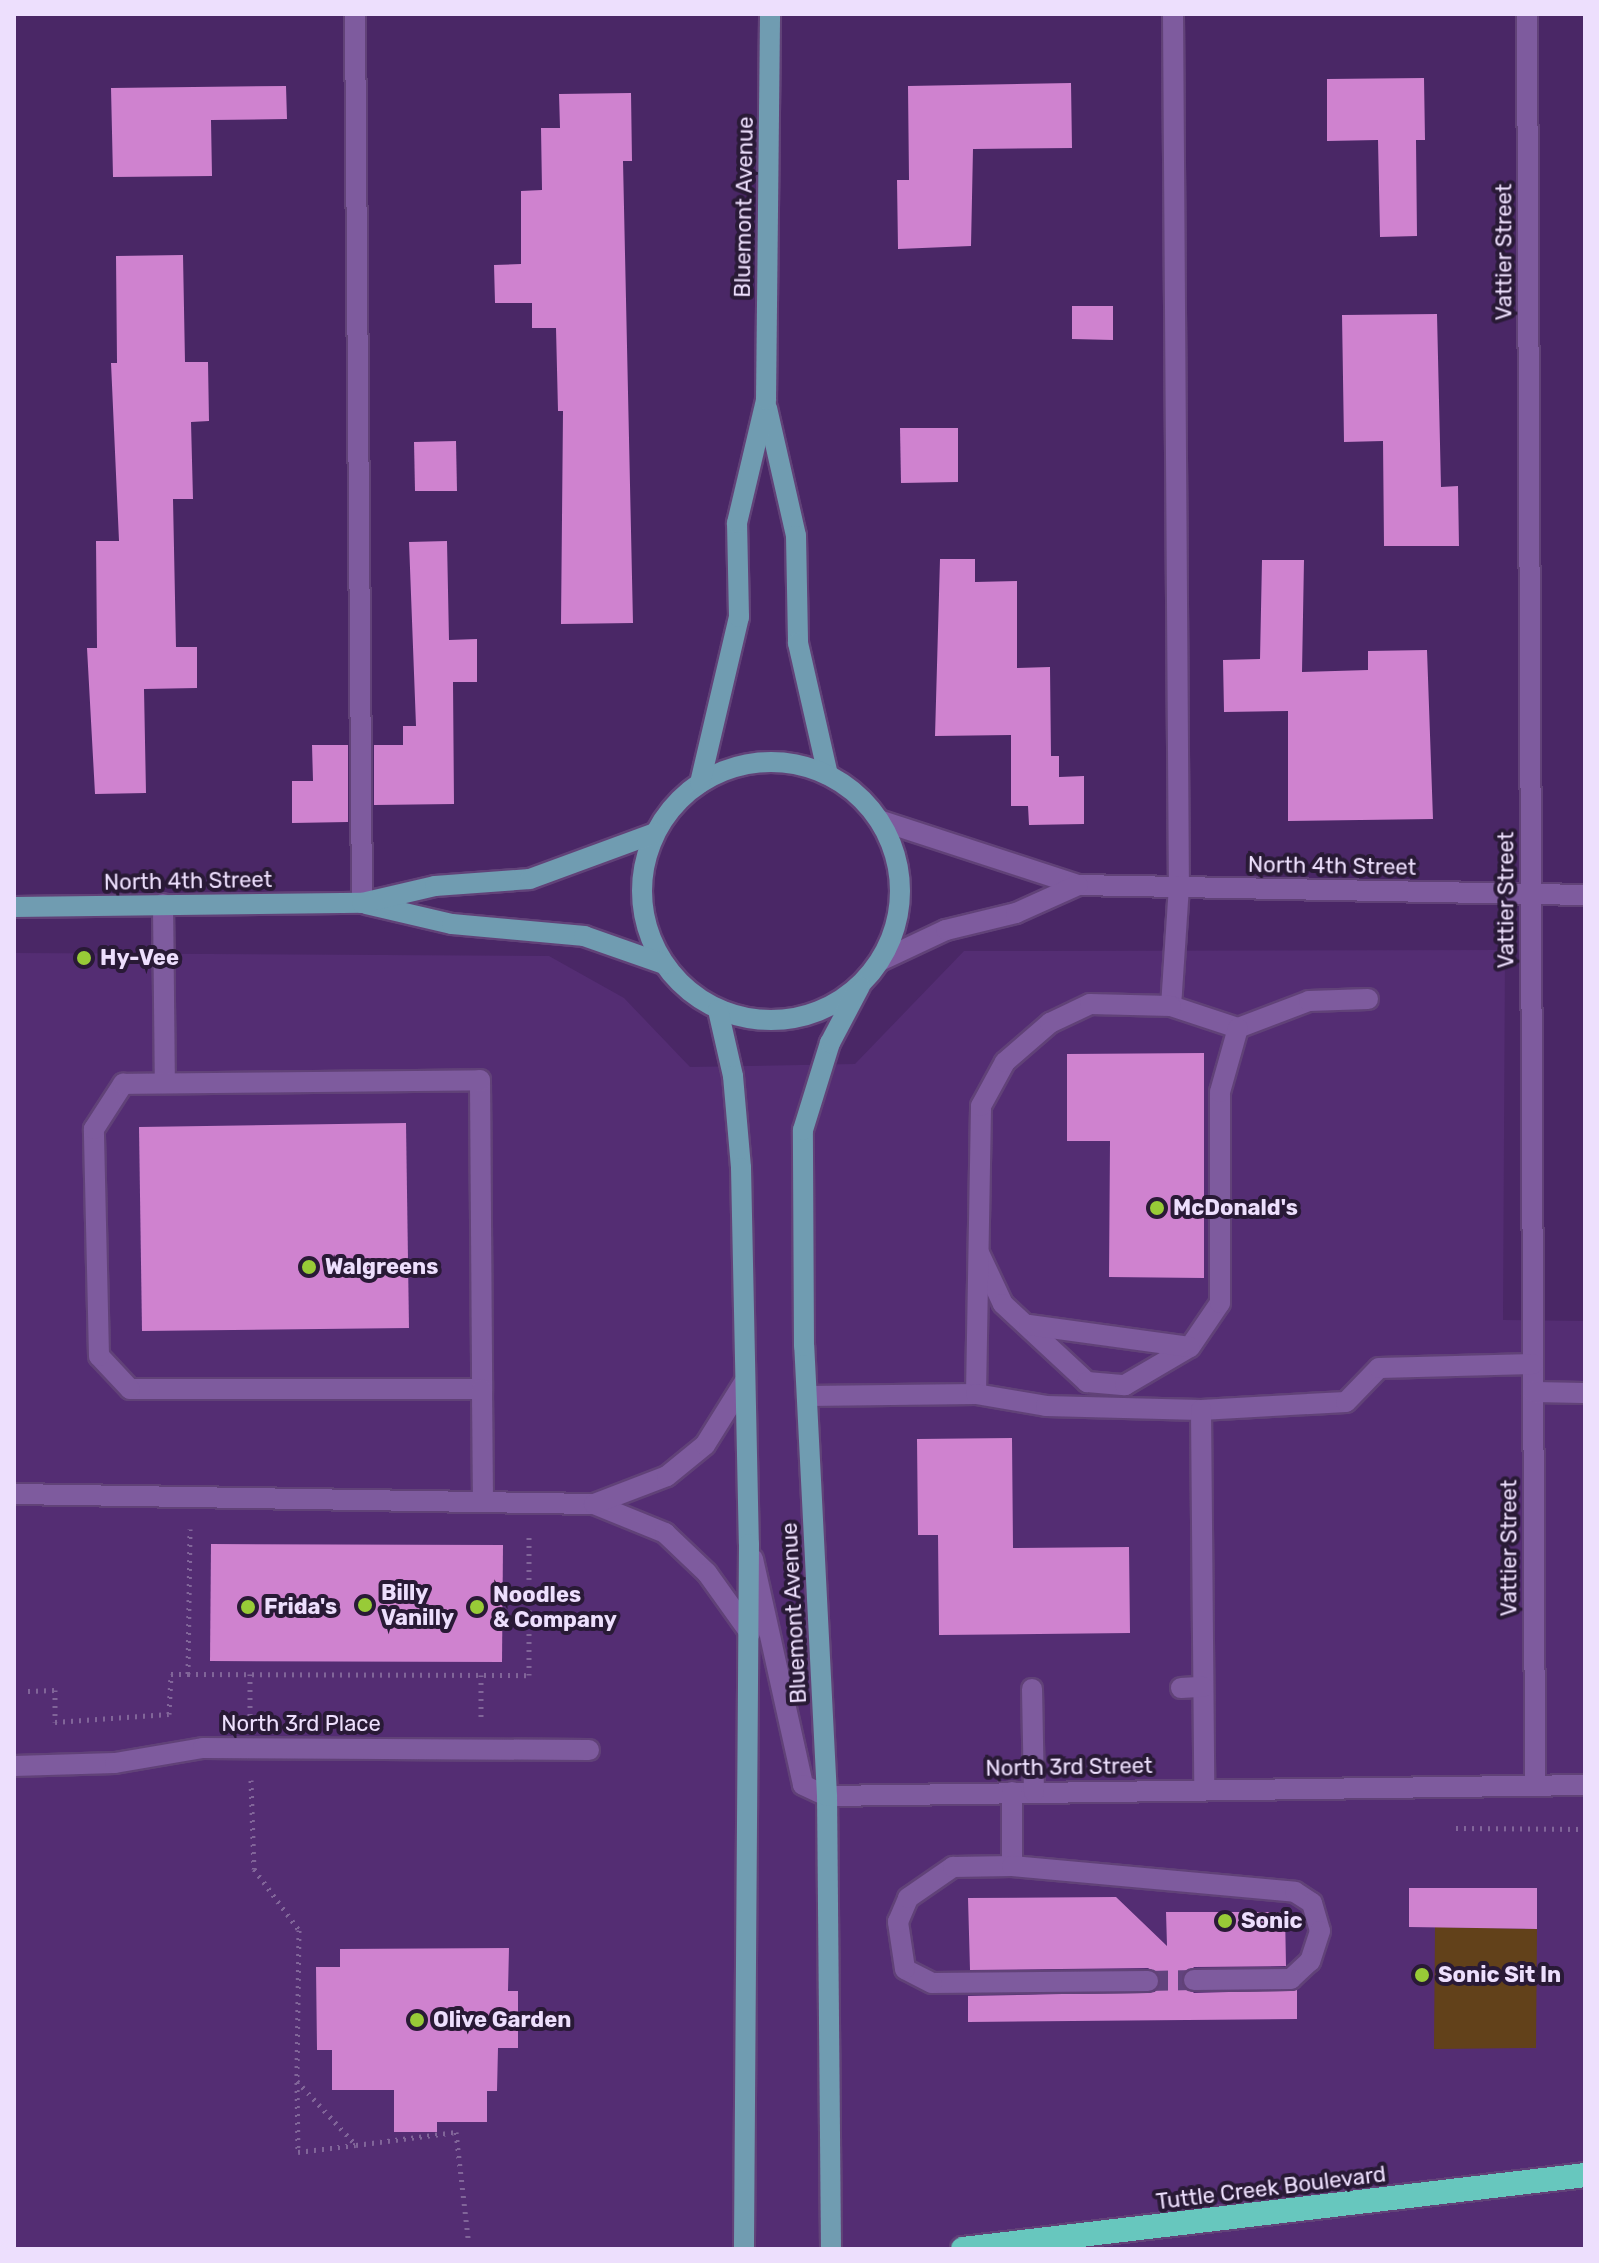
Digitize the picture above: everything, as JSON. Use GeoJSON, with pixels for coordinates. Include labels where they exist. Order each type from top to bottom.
{"type":"FeatureCollection","features":[{"type":"Feature","properties":{"kind":"highway","name":"Tuttle Creek Boulevard"},"geometry":{"type":"LineString","coordinates":[[963,2249],[1585,2175]]}},
{"type":"Feature","properties":{"kind":"main road","name":"Bluemont Avenue"},"geometry":{"type":"LineString","coordinates":[[700,783],[739,617],[737,523],[766,400],[770,14]]}},
{"type":"Feature","properties":{"kind":"main road","name":"Bluemont Avenue"},"geometry":{"type":"LineString","coordinates":[[766,400],[796,536],[798,643],[828,775]]}},
{"type":"Feature","properties":{"kind":"main road"},"geometry":{"type":"LineString","coordinates":[[769,762],[828,775],[879,820],[897,860],[900,901],[880,961],[860,986],[831,1006],[791,1018],[745,1019],[718,1010],[664,964],[642,907],[643,876],[655,833],[700,783],[740,765],[769,762]]}},
{"type":"Feature","properties":{"kind":"main road","name":"North 4th Street"},"geometry":{"type":"LineString","coordinates":[[14,907],[362,903],[435,886],[530,879],[655,833]]}},
{"type":"Feature","properties":{"kind":"main road","name":"North 4th Street"},"geometry":{"type":"LineString","coordinates":[[362,903],[452,924],[584,936],[664,964]]}},
{"type":"Feature","properties":{"kind":"main road","name":"Bluemont Avenue"},"geometry":{"type":"LineString","coordinates":[[831,2249],[827,1796],[807,1396],[803,1130],[830,1043],[860,986]]}},
{"type":"Feature","properties":{"kind":"main road","name":"Bluemont Avenue"},"geometry":{"type":"LineString","coordinates":[[718,1010],[733,1076],[741,1168],[749,1544],[744,2249]]}},
{"type":"Feature","properties":{"kind":"street"},"geometry":{"type":"LineString","coordinates":[[355,14],[362,903]]}},
{"type":"Feature","properties":{"kind":"street"},"geometry":{"type":"LineString","coordinates":[[1171,1006],[1179,886],[1173,14]]}},
{"type":"Feature","properties":{"kind":"street","name":"Vattier Street"},"geometry":{"type":"LineString","coordinates":[[1527,14],[1535,1786]]}},
{"type":"Feature","properties":{"kind":"street","name":"North 4th Street"},"geometry":{"type":"LineString","coordinates":[[879,820],[1078,885],[1585,895]]}},
{"type":"Feature","properties":{"kind":"street","name":"North 4th Street"},"geometry":{"type":"LineString","coordinates":[[880,961],[946,930],[1016,913],[1078,885]]}},
{"type":"Feature","properties":{"kind":"street"},"geometry":{"type":"LineString","coordinates":[[163,904],[165,1081]]}},
{"type":"Feature","properties":{"kind":"street"},"geometry":{"type":"LineString","coordinates":[[976,1394],[981,1106],[1005,1062],[1050,1023],[1090,1004],[1171,1006],[1238,1028],[1309,1001],[1368,999]]}},
{"type":"Feature","properties":{"kind":"street"},"geometry":{"type":"LineString","coordinates":[[979,1253],[1003,1304],[1087,1382],[1125,1385],[1190,1347],[1220,1303],[1220,1092],[1238,1028]]}},
{"type":"Feature","properties":{"kind":"street"},"geometry":{"type":"LineString","coordinates":[[482,1389],[130,1389],[99,1356],[94,1129],[123,1084],[165,1081],[480,1080],[483,1502]]}},
{"type":"Feature","properties":{"kind":"street"},"geometry":{"type":"LineString","coordinates":[[1029,1325],[1190,1347]]}},
{"type":"Feature","properties":{"kind":"street"},"geometry":{"type":"LineString","coordinates":[[807,1396],[976,1394],[1046,1406],[1201,1410],[1346,1402],[1379,1368],[1533,1364]]}},
{"type":"Feature","properties":{"kind":"street"},"geometry":{"type":"LineString","coordinates":[[594,1504],[667,1476],[705,1445],[745,1381]]}},
{"type":"Feature","properties":{"kind":"street"},"geometry":{"type":"LineString","coordinates":[[1533,1392],[1585,1393]]}},
{"type":"Feature","properties":{"kind":"street"},"geometry":{"type":"LineString","coordinates":[[1201,1410],[1204,1788]]}},
{"type":"Feature","properties":{"kind":"street"},"geometry":{"type":"LineString","coordinates":[[14,1494],[594,1504],[665,1533],[707,1573],[750,1633]]}},
{"type":"Feature","properties":{"kind":"street"},"geometry":{"type":"LineString","coordinates":[[749,1544],[803,1785],[827,1796]]}},
{"type":"Feature","properties":{"kind":"street"},"geometry":{"type":"LineString","coordinates":[[1181,1688],[1203,1687]]}},
{"type":"Feature","properties":{"kind":"street"},"geometry":{"type":"LineString","coordinates":[[1032,1689],[1034,1792]]}},
{"type":"Feature","properties":{"kind":"street","name":"North 3rd Place"},"geometry":{"type":"LineString","coordinates":[[14,1766],[115,1763],[203,1748],[589,1750]]}},
{"type":"Feature","properties":{"kind":"street","name":"North 3rd Street"},"geometry":{"type":"LineString","coordinates":[[827,1796],[1204,1788],[1585,1785]]}},
{"type":"Feature","properties":{"kind":"street"},"geometry":{"type":"LineString","coordinates":[[1012,1792],[1012,1866]]}},
{"type":"Feature","properties":{"kind":"street"},"geometry":{"type":"LineString","coordinates":[[1148,1981],[932,1983],[905,1969],[898,1922],[908,1898],[927,1879],[953,1867],[1012,1866],[1295,1892],[1312,1903],[1320,1931],[1310,1961],[1291,1979],[1194,1980]]}},
{"type":"Feature","properties":{"kind":"path"},"geometry":{"type":"LineString","coordinates":[[188,1674],[190,1529]]}},
{"type":"Feature","properties":{"kind":"path"},"geometry":{"type":"LineString","coordinates":[[28,1691],[55,1690],[55,1722],[90,1724],[169,1714],[171,1674],[529,1675],[529,1530]]}},
{"type":"Feature","properties":{"kind":"path"},"geometry":{"type":"LineString","coordinates":[[481,1675],[481,1749]]}},
{"type":"Feature","properties":{"kind":"path"},"geometry":{"type":"LineString","coordinates":[[1456,1828],[1585,1829]]}},
{"type":"Feature","properties":{"kind":"path"},"geometry":{"type":"LineString","coordinates":[[254,1869],[299,1930],[298,2152],[456,2132],[468,2238]]}},
{"type":"Feature","properties":{"kind":"path"},"geometry":{"type":"LineString","coordinates":[[297,2081],[356,2145]]}},
{"type":"Feature","properties":{"kind":"shaded area"},"geometry":{"type":"Polygon","coordinates":[[[1505,950],[1503,1320],[1585,1321],[1585,2249],[14,2249],[14,953],[549,956],[624,998],[690,1067],[855,1064],[964,951],[1505,950]]]}},
{"type":"Feature","properties":{"kind":"shaded area"},"geometry":{"type":"Polygon","coordinates":[[[1435,1927],[1537,1929],[1536,2048],[1434,2049],[1435,1927]]]}},
{"type":"Feature","properties":{"kind":"building"},"geometry":{"type":"Polygon","coordinates":[[[1424,78],[1425,140],[1416,140],[1417,236],[1380,237],[1378,140],[1327,141],[1327,79],[1424,78]]]}},
{"type":"Feature","properties":{"kind":"building"},"geometry":{"type":"Polygon","coordinates":[[[1071,83],[1072,148],[973,149],[971,246],[898,249],[897,180],[909,180],[908,86],[1071,83]]]}},
{"type":"Feature","properties":{"kind":"building"},"geometry":{"type":"Polygon","coordinates":[[[286,86],[287,119],[211,120],[212,176],[113,177],[111,88],[286,86]]]}},
{"type":"Feature","properties":{"kind":"building"},"geometry":{"type":"Polygon","coordinates":[[[631,93],[632,161],[623,161],[633,623],[561,624],[563,411],[558,411],[556,328],[532,328],[532,303],[495,303],[494,265],[521,264],[521,191],[542,190],[541,128],[560,128],[559,94],[631,93]]]}},
{"type":"Feature","properties":{"kind":"building"},"geometry":{"type":"Polygon","coordinates":[[[183,255],[185,362],[208,362],[209,421],[191,422],[193,499],[173,499],[176,647],[197,647],[197,688],[144,689],[146,793],[95,794],[87,648],[97,648],[96,541],[119,541],[111,363],[117,363],[116,256],[183,255]]]}},
{"type":"Feature","properties":{"kind":"building"},"geometry":{"type":"Polygon","coordinates":[[[1072,306],[1113,306],[1113,340],[1072,339],[1072,306]]]}},
{"type":"Feature","properties":{"kind":"building"},"geometry":{"type":"Polygon","coordinates":[[[1437,314],[1441,487],[1458,486],[1459,546],[1384,546],[1383,441],[1344,442],[1342,315],[1437,314]]]}},
{"type":"Feature","properties":{"kind":"building"},"geometry":{"type":"Polygon","coordinates":[[[900,428],[958,428],[958,482],[901,483],[900,428]]]}},
{"type":"Feature","properties":{"kind":"building"},"geometry":{"type":"Polygon","coordinates":[[[456,441],[457,491],[415,491],[414,442],[456,441]]]}},
{"type":"Feature","properties":{"kind":"building"},"geometry":{"type":"Polygon","coordinates":[[[447,541],[449,640],[477,639],[477,682],[453,682],[454,804],[374,805],[374,745],[403,745],[403,726],[416,726],[409,542],[447,541]]]}},
{"type":"Feature","properties":{"kind":"building"},"geometry":{"type":"Polygon","coordinates":[[[940,559],[975,559],[975,582],[1017,581],[1017,668],[1050,667],[1051,756],[1059,756],[1059,777],[1084,776],[1084,824],[1029,825],[1028,806],[1011,806],[1011,735],[935,736],[940,559]]]}},
{"type":"Feature","properties":{"kind":"building"},"geometry":{"type":"Polygon","coordinates":[[[1262,560],[1304,560],[1302,672],[1368,670],[1368,651],[1427,650],[1433,819],[1288,821],[1288,711],[1224,712],[1223,660],[1260,659],[1262,560]]]}},
{"type":"Feature","properties":{"kind":"building"},"geometry":{"type":"Polygon","coordinates":[[[312,745],[348,745],[348,822],[292,823],[292,781],[313,781],[312,745]]]}},
{"type":"Feature","properties":{"kind":"building","name":"McDonald's"},"geometry":{"type":"Polygon","coordinates":[[[1204,1053],[1204,1278],[1109,1277],[1110,1141],[1067,1141],[1067,1054],[1204,1053]]]}},
{"type":"Feature","properties":{"kind":"building","name":"Walgreens"},"geometry":{"type":"Polygon","coordinates":[[[406,1123],[409,1328],[142,1331],[139,1127],[406,1123]]]}},
{"type":"Feature","properties":{"kind":"building"},"geometry":{"type":"Polygon","coordinates":[[[1012,1438],[1013,1548],[1129,1547],[1130,1633],[939,1635],[938,1535],[918,1535],[917,1439],[1012,1438]]]}},
{"type":"Feature","properties":{"kind":"building"},"geometry":{"type":"Polygon","coordinates":[[[211,1544],[503,1545],[502,1662],[210,1661],[211,1544]]]}},
{"type":"Feature","properties":{"kind":"building","name":"Sonic Sit In"},"geometry":{"type":"Polygon","coordinates":[[[1409,1888],[1537,1888],[1537,1929],[1409,1927],[1409,1888]]]}},
{"type":"Feature","properties":{"kind":"building"},"geometry":{"type":"Polygon","coordinates":[[[1116,1897],[1167,1946],[1166,1912],[1285,1912],[1286,1966],[1194,1967],[1181,1981],[1194,1993],[1297,1990],[1297,2019],[968,2022],[968,1996],[1155,1992],[1160,1975],[1148,1968],[970,1970],[968,1898],[1116,1897]]]}},
{"type":"Feature","properties":{"kind":"building","name":"Olive Garden"},"geometry":{"type":"Polygon","coordinates":[[[509,1948],[508,1991],[518,1991],[518,2048],[498,2048],[497,2091],[487,2091],[487,2122],[437,2122],[437,2132],[394,2132],[394,2090],[332,2090],[332,2050],[317,2050],[316,1967],[340,1967],[340,1949],[509,1948]]]}},
{"type":"Feature","properties":{"kind":"tunnel"},"geometry":{"type":"LineString","coordinates":[[1148,1981],[1194,1980]]}},
{"type":"Feature","properties":{"kind":"place","name":"Hy-Vee"},"geometry":{"type":"Point","coordinates":[84,958]}},
{"type":"Feature","properties":{"kind":"place","name":"McDonald's"},"geometry":{"type":"Point","coordinates":[1157,1208]}},
{"type":"Feature","properties":{"kind":"place","name":"Walgreens"},"geometry":{"type":"Point","coordinates":[309,1267]}},
{"type":"Feature","properties":{"kind":"place","name":"Billy Vanilly"},"geometry":{"type":"Point","coordinates":[365,1605]}},
{"type":"Feature","properties":{"kind":"place","name":"Frida's"},"geometry":{"type":"Point","coordinates":[248,1607]}},
{"type":"Feature","properties":{"kind":"place","name":"Noodles & Company"},"geometry":{"type":"Point","coordinates":[477,1607]}},
{"type":"Feature","properties":{"kind":"place","name":"Sonic"},"geometry":{"type":"Point","coordinates":[1225,1921]}},
{"type":"Feature","properties":{"kind":"place","name":"Sonic Sit In"},"geometry":{"type":"Point","coordinates":[1422,1975]}},
{"type":"Feature","properties":{"kind":"place","name":"Olive Garden"},"geometry":{"type":"Point","coordinates":[417,2020]}}]}
